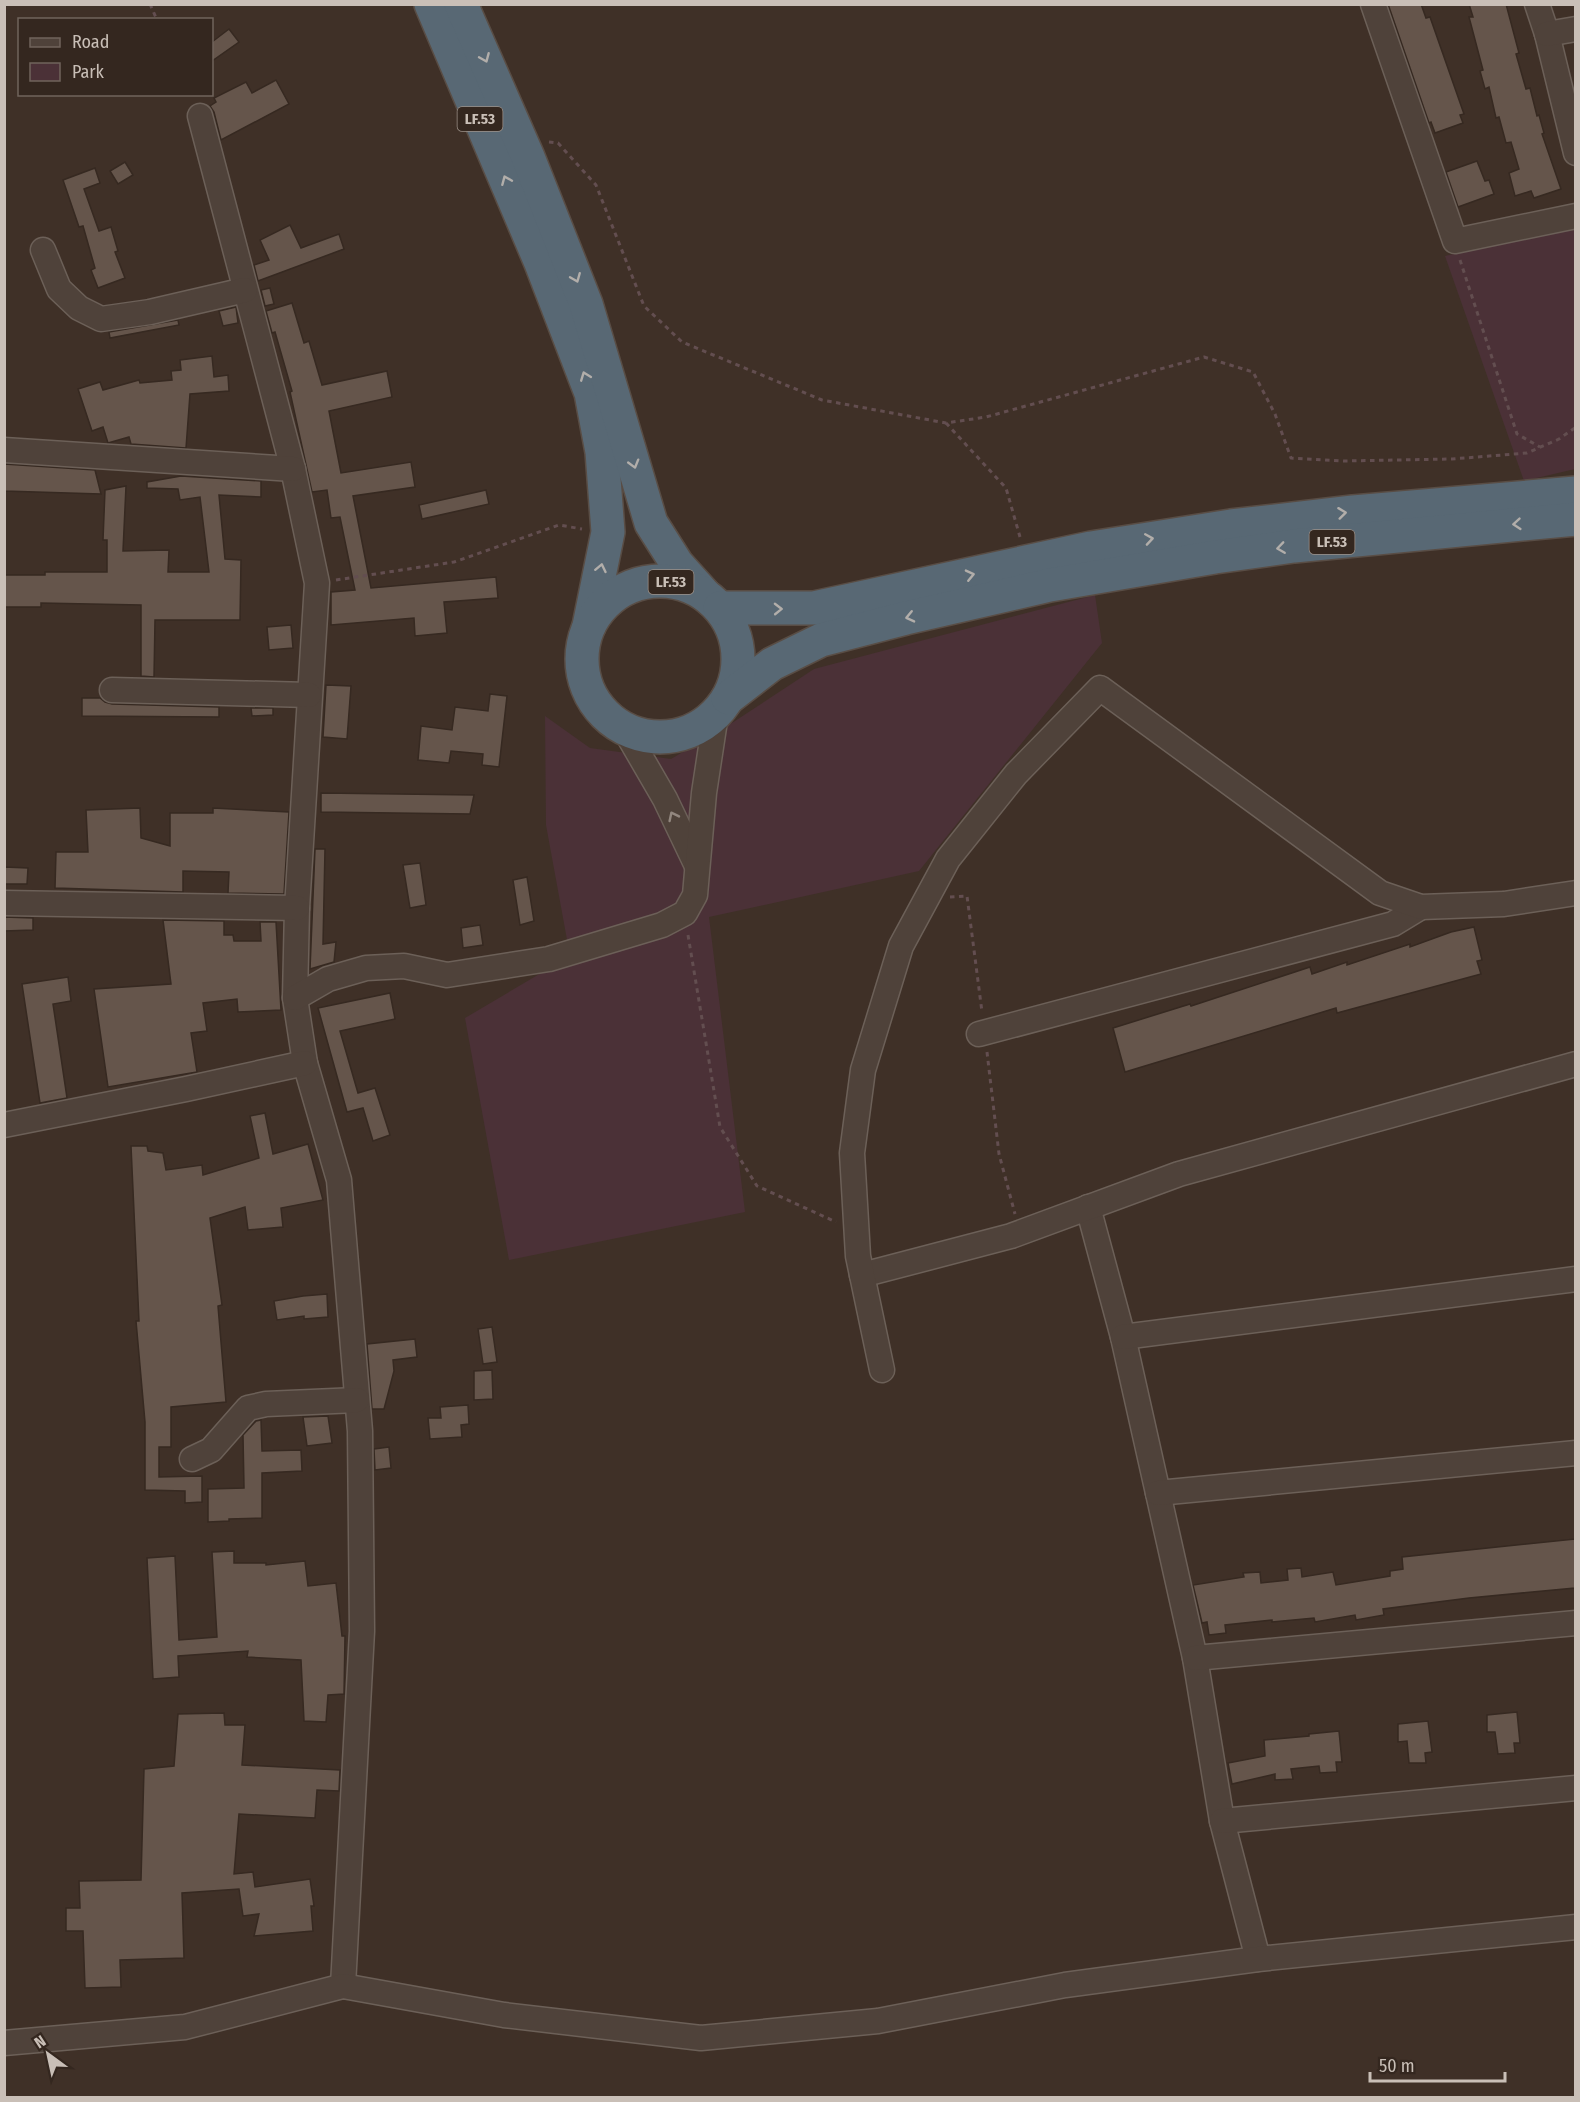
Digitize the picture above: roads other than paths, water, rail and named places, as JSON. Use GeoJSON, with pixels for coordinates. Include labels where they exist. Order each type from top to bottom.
{"type":"FeatureCollection","features":[{"type":"Feature","properties":{"kind":"highway","name":"LF.53"},"geometry":{"type":"LineString","coordinates":[[431,4],[541,262],[591,393],[602,452],[608,532],[589,626],[582,649],[582,674],[590,696],[605,716],[625,730],[649,737],[673,737],[696,728],[772,664],[821,640],[1050,585],[1294,546],[1575,519]]}},
{"type":"Feature","properties":{"kind":"highway","name":"LF.53"},"geometry":{"type":"LineString","coordinates":[[461,4],[521,140],[586,304],[651,523],[677,564],[730,624],[736,642],[738,662],[735,681],[722,706]]}},
{"type":"Feature","properties":{"kind":"highway","name":"LF.53"},"geometry":{"type":"LineString","coordinates":[[589,626],[601,607],[618,592],[639,583],[662,580],[684,584],[712,601],[814,608],[1091,548],[1231,526],[1353,512],[1575,493]]}},
{"type":"Feature","properties":{"kind":"street"},"geometry":{"type":"LineString","coordinates":[[1373,4],[1455,241],[1575,216]]}},
{"type":"Feature","properties":{"kind":"street"},"geometry":{"type":"LineString","coordinates":[[1537,4],[1575,153]]}},
{"type":"Feature","properties":{"kind":"street"},"geometry":{"type":"LineString","coordinates":[[1546,34],[1575,29]]}},
{"type":"Feature","properties":{"kind":"street"},"geometry":{"type":"LineString","coordinates":[[200,116],[292,469],[317,583],[297,908],[295,998],[305,1063],[339,1180],[360,1431],[362,1631],[343,1986]]}},
{"type":"Feature","properties":{"kind":"street"},"geometry":{"type":"LineString","coordinates":[[43,250],[59,289],[79,308],[101,319],[150,312],[245,290]]}},
{"type":"Feature","properties":{"kind":"street"},"geometry":{"type":"LineString","coordinates":[[4,450],[292,469]]}},
{"type":"Feature","properties":{"kind":"street"},"geometry":{"type":"LineString","coordinates":[[882,1370],[858,1256],[852,1153],[863,1070],[901,946],[948,859],[1016,774],[1100,688],[1380,893],[1421,907],[1504,904],[1575,893]]}},
{"type":"Feature","properties":{"kind":"street"},"geometry":{"type":"LineString","coordinates":[[112,690],[309,694]]}},
{"type":"Feature","properties":{"kind":"street"},"geometry":{"type":"LineString","coordinates":[[295,998],[328,979],[366,968],[404,966],[447,975],[549,959],[662,925],[685,913],[695,896],[704,793],[722,706]]}},
{"type":"Feature","properties":{"kind":"street"},"geometry":{"type":"LineString","coordinates":[[625,730],[664,799],[698,868]]}},
{"type":"Feature","properties":{"kind":"street"},"geometry":{"type":"LineString","coordinates":[[4,903],[297,908]]}},
{"type":"Feature","properties":{"kind":"street"},"geometry":{"type":"LineString","coordinates":[[983,1033],[1393,924],[1421,907]]}},
{"type":"Feature","properties":{"kind":"street"},"geometry":{"type":"LineString","coordinates":[[4,1125],[305,1063]]}},
{"type":"Feature","properties":{"kind":"street"},"geometry":{"type":"LineString","coordinates":[[862,1275],[1021,1232],[1179,1174],[1575,1064]]}},
{"type":"Feature","properties":{"kind":"street"},"geometry":{"type":"LineString","coordinates":[[1088,1207],[1123,1337],[1195,1658],[1222,1821],[1257,1959]]}},
{"type":"Feature","properties":{"kind":"street"},"geometry":{"type":"LineString","coordinates":[[1123,1337],[1575,1280]]}},
{"type":"Feature","properties":{"kind":"street"},"geometry":{"type":"LineString","coordinates":[[192,1459],[211,1450],[248,1408],[266,1404],[357,1400]]}},
{"type":"Feature","properties":{"kind":"street"},"geometry":{"type":"LineString","coordinates":[[1158,1493],[1575,1453]]}},
{"type":"Feature","properties":{"kind":"street"},"geometry":{"type":"LineString","coordinates":[[1195,1658],[1575,1623]]}},
{"type":"Feature","properties":{"kind":"street"},"geometry":{"type":"LineString","coordinates":[[1222,1821],[1575,1788]]}},
{"type":"Feature","properties":{"kind":"street"},"geometry":{"type":"LineString","coordinates":[[4,2043],[185,2027],[343,1986],[504,2015],[701,2038],[878,2021],[1065,1985],[1257,1959],[1575,1927]]}}]}
